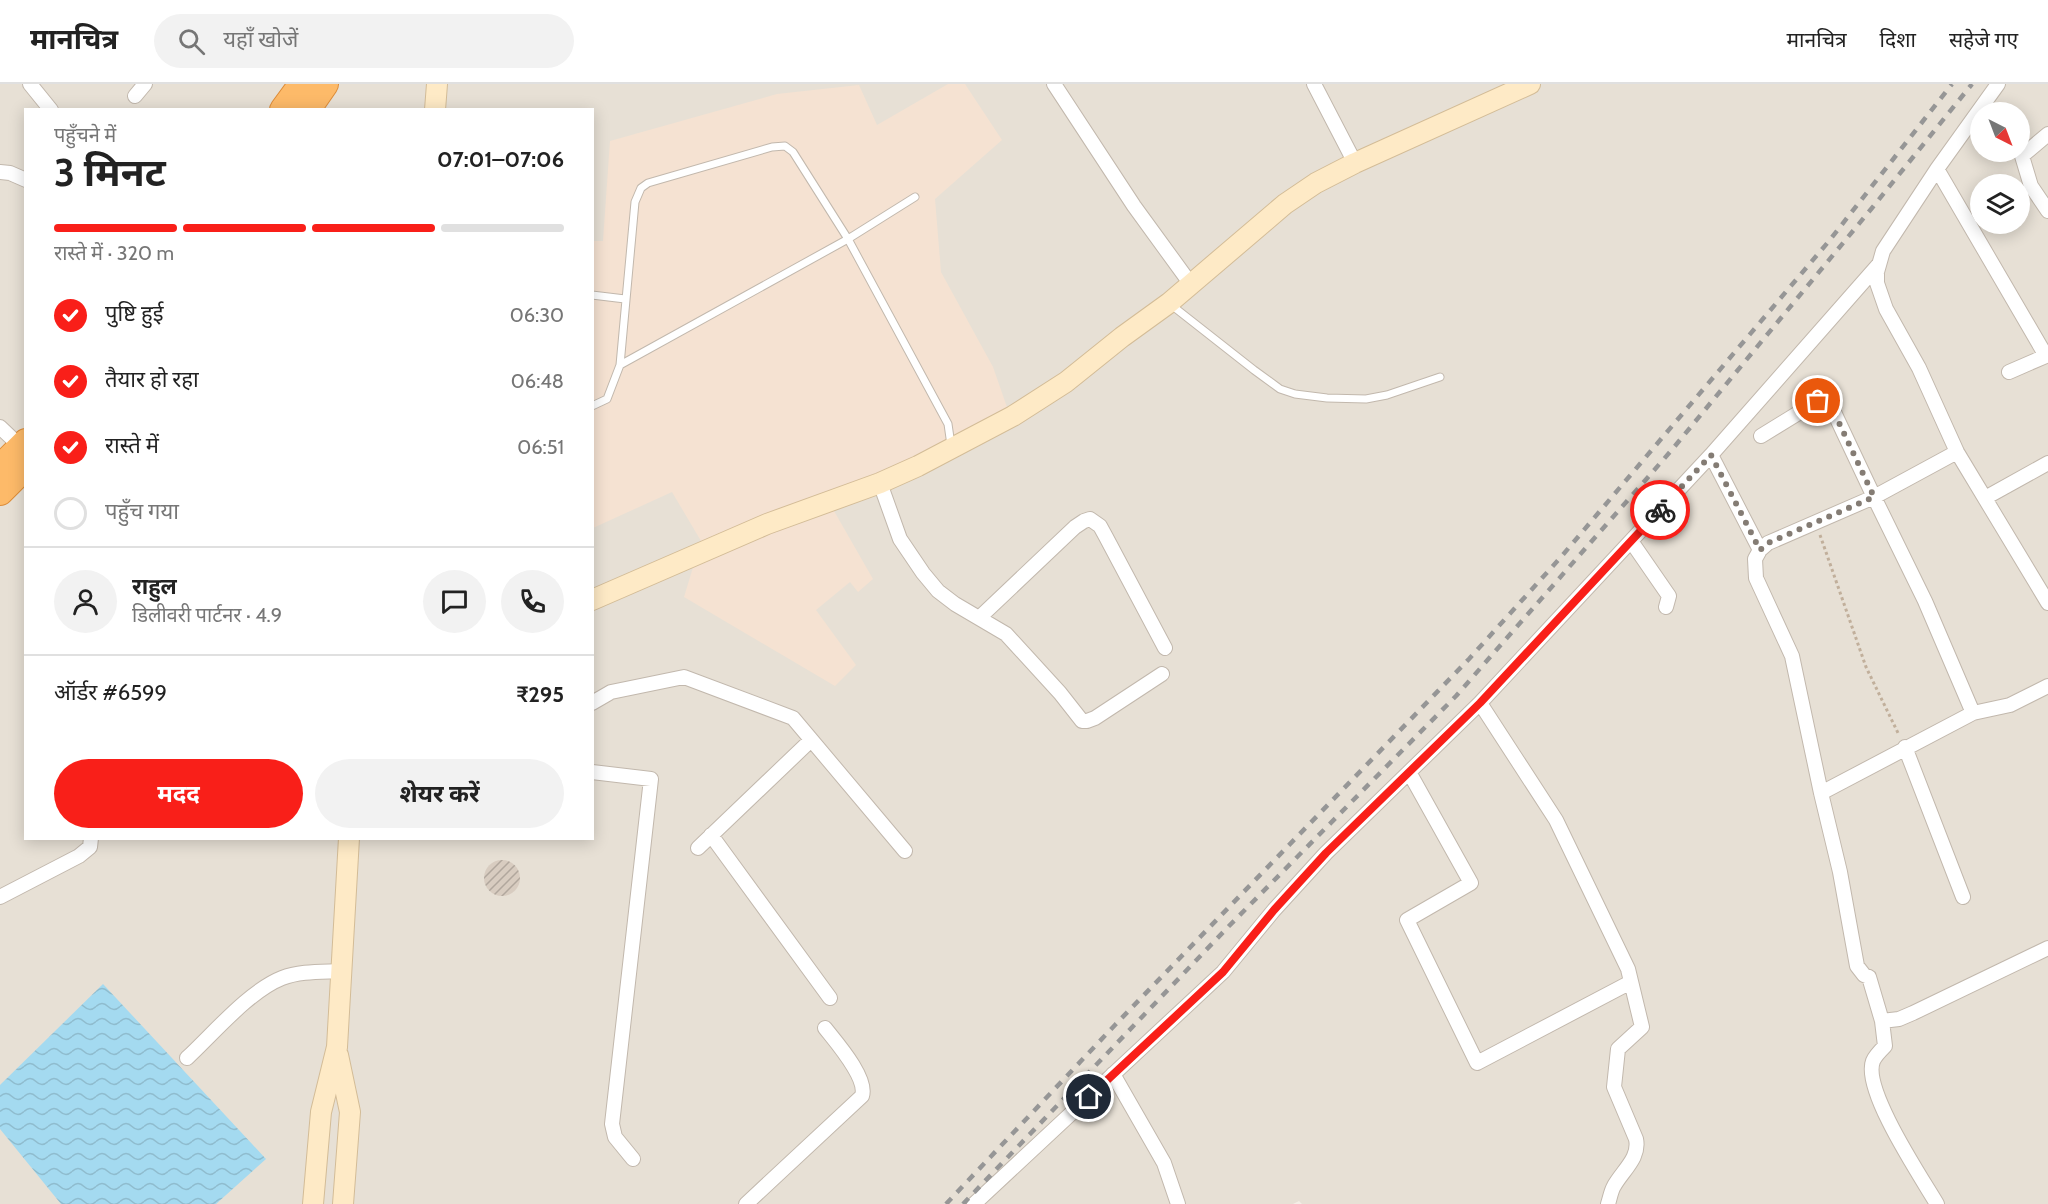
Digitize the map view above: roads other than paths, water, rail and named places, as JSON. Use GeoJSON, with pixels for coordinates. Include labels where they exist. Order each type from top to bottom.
{"type":"FeatureCollection","features":[{"type":"Feature","properties":{"kind":"highway"},"geometry":{"type":"LineString","coordinates":[[284,108],[302,84]]}},
{"type":"Feature","properties":{"kind":"highway"},"geometry":{"type":"LineString","coordinates":[[308,108],[325,84]]}},
{"type":"Feature","properties":{"kind":"highway"},"geometry":{"type":"LineString","coordinates":[[0,468],[24,452]]}},
{"type":"Feature","properties":{"kind":"highway"},"geometry":{"type":"LineString","coordinates":[[0,492],[24,452]]}},
{"type":"Feature","properties":{"kind":"street"},"geometry":{"type":"LineString","coordinates":[[30,84],[49,108]]}},
{"type":"Feature","properties":{"kind":"street"},"geometry":{"type":"LineString","coordinates":[[135,96],[145,84]]}},
{"type":"Feature","properties":{"kind":"street"},"geometry":{"type":"LineString","coordinates":[[435,108],[437,84]]}},
{"type":"Feature","properties":{"kind":"street"},"geometry":{"type":"LineString","coordinates":[[1054,84],[1134,206],[1190,284]]}},
{"type":"Feature","properties":{"kind":"street"},"geometry":{"type":"LineString","coordinates":[[1314,84],[1355,162]]}},
{"type":"Feature","properties":{"kind":"street"},"geometry":{"type":"LineString","coordinates":[[1998,84],[1937,169],[1883,251],[1877,283],[1880,294],[1919,368],[1957,452],[2048,603]]}},
{"type":"Feature","properties":{"kind":"street"},"geometry":{"type":"LineString","coordinates":[[594,599],[767,524],[880,483],[1013,416],[1038,401],[1168,303],[1300,193],[1355,162],[1517,87]]}},
{"type":"Feature","properties":{"kind":"street"},"geometry":{"type":"LineString","coordinates":[[2048,134],[2022,156],[2031,186],[2048,211]]}},
{"type":"Feature","properties":{"kind":"street"},"geometry":{"type":"LineString","coordinates":[[1937,169],[2047,355],[2009,372]]}},
{"type":"Feature","properties":{"kind":"street"},"geometry":{"type":"LineString","coordinates":[[0,172],[10,172],[24,179]]}},
{"type":"Feature","properties":{"kind":"street"},"geometry":{"type":"LineString","coordinates":[[974,1204],[1223,972],[1274,910],[1326,853],[1480,703],[1711,455],[1879,264]]}},
{"type":"Feature","properties":{"kind":"street"},"geometry":{"type":"LineString","coordinates":[[1761,436],[1818,401],[1832,408],[1925,601],[1973,713]]}},
{"type":"Feature","properties":{"kind":"street"},"geometry":{"type":"LineString","coordinates":[[0,427],[24,452]]}},
{"type":"Feature","properties":{"kind":"street"},"geometry":{"type":"LineString","coordinates":[[1936,1204],[1881,1108],[1871,1079],[1873,1061],[1885,1046],[1882,1021],[1869,977],[1864,975],[1857,966],[1840,872],[1792,656],[1756,578],[1755,559],[1768,543],[1874,497],[1957,452]]}},
{"type":"Feature","properties":{"kind":"street"},"geometry":{"type":"LineString","coordinates":[[1711,455],[1760,550]]}},
{"type":"Feature","properties":{"kind":"street"},"geometry":{"type":"LineString","coordinates":[[1985,498],[2048,463]]}},
{"type":"Feature","properties":{"kind":"street"},"geometry":{"type":"LineString","coordinates":[[880,483],[900,539],[922,573],[938,591],[1006,633],[1082,720],[1095,718],[1162,674]]}},
{"type":"Feature","properties":{"kind":"street"},"geometry":{"type":"LineString","coordinates":[[979,618],[1075,527],[1090,519],[1103,531],[1165,648]]}},
{"type":"Feature","properties":{"kind":"street"},"geometry":{"type":"LineString","coordinates":[[1631,541],[1669,596],[1666,607]]}},
{"type":"Feature","properties":{"kind":"street"},"geometry":{"type":"LineString","coordinates":[[594,702],[611,692],[684,677],[793,718],[905,851]]}},
{"type":"Feature","properties":{"kind":"street"},"geometry":{"type":"LineString","coordinates":[[1821,793],[1973,713],[2010,705],[2048,686]]}},
{"type":"Feature","properties":{"kind":"street"},"geometry":{"type":"LineString","coordinates":[[1480,703],[1556,820],[1628,969],[1642,1027],[1618,1049],[1614,1087],[1638,1147],[1614,1187],[1608,1204]]}},
{"type":"Feature","properties":{"kind":"street"},"geometry":{"type":"LineString","coordinates":[[698,848],[812,740]]}},
{"type":"Feature","properties":{"kind":"street"},"geometry":{"type":"LineString","coordinates":[[1905,747],[1963,897]]}},
{"type":"Feature","properties":{"kind":"street"},"geometry":{"type":"LineString","coordinates":[[594,772],[651,779],[612,1125],[615,1137],[633,1159]]}},
{"type":"Feature","properties":{"kind":"street"},"geometry":{"type":"LineString","coordinates":[[1409,772],[1471,882],[1407,920],[1477,1063],[1631,982]]}},
{"type":"Feature","properties":{"kind":"street"},"geometry":{"type":"LineString","coordinates":[[711,835],[830,998]]}},
{"type":"Feature","properties":{"kind":"street"},"geometry":{"type":"LineString","coordinates":[[0,897],[79,856],[90,847],[91,840]]}},
{"type":"Feature","properties":{"kind":"street"},"geometry":{"type":"LineString","coordinates":[[313,1204],[321,1112],[337,1047],[349,840]]}},
{"type":"Feature","properties":{"kind":"street"},"geometry":{"type":"LineString","coordinates":[[1882,1021],[1913,1014],[2048,948]]}},
{"type":"Feature","properties":{"kind":"street"},"geometry":{"type":"LineString","coordinates":[[187,1058],[247,1001],[268,985],[295,974],[341,971]]}},
{"type":"Feature","properties":{"kind":"street"},"geometry":{"type":"LineString","coordinates":[[746,1204],[862,1096],[864,1089],[862,1083],[825,1028]]}},
{"type":"Feature","properties":{"kind":"street"},"geometry":{"type":"LineString","coordinates":[[337,1047],[350,1112],[343,1204]]}},
{"type":"Feature","properties":{"kind":"street"},"geometry":{"type":"LineString","coordinates":[[1113,1074],[1164,1163],[1178,1204]]}},
{"type":"Feature","properties":{"kind":"lane"},"geometry":{"type":"LineString","coordinates":[[594,405],[607,399],[620,365],[635,202],[641,188],[648,183],[772,147],[785,146],[793,152],[848,239],[948,424],[951,448]]}},
{"type":"Feature","properties":{"kind":"lane"},"geometry":{"type":"LineString","coordinates":[[620,365],[848,239],[915,197]]}},
{"type":"Feature","properties":{"kind":"lane"},"geometry":{"type":"LineString","coordinates":[[594,294],[625,299]]}},
{"type":"Feature","properties":{"kind":"lane"},"geometry":{"type":"LineString","coordinates":[[1168,303],[1254,370],[1280,388],[1295,394],[1366,399],[1387,395],[1440,377]]}},
{"type":"Feature","properties":{"kind":"water"},"geometry":{"type":"Polygon","coordinates":[[[103,984],[266,1159],[216,1204],[61,1204],[0,1129],[0,1085],[103,984]]]}},
{"type":"Feature","properties":{"kind":"railway"},"geometry":{"type":"LineString","coordinates":[[946,1204],[1115,1025],[1469,659],[1561,557],[1829,241],[1952,84]]}},
{"type":"Feature","properties":{"kind":"railway"},"geometry":{"type":"LineString","coordinates":[[963,1204],[1229,926],[1456,696],[1670,452],[1972,84]]}}]}
